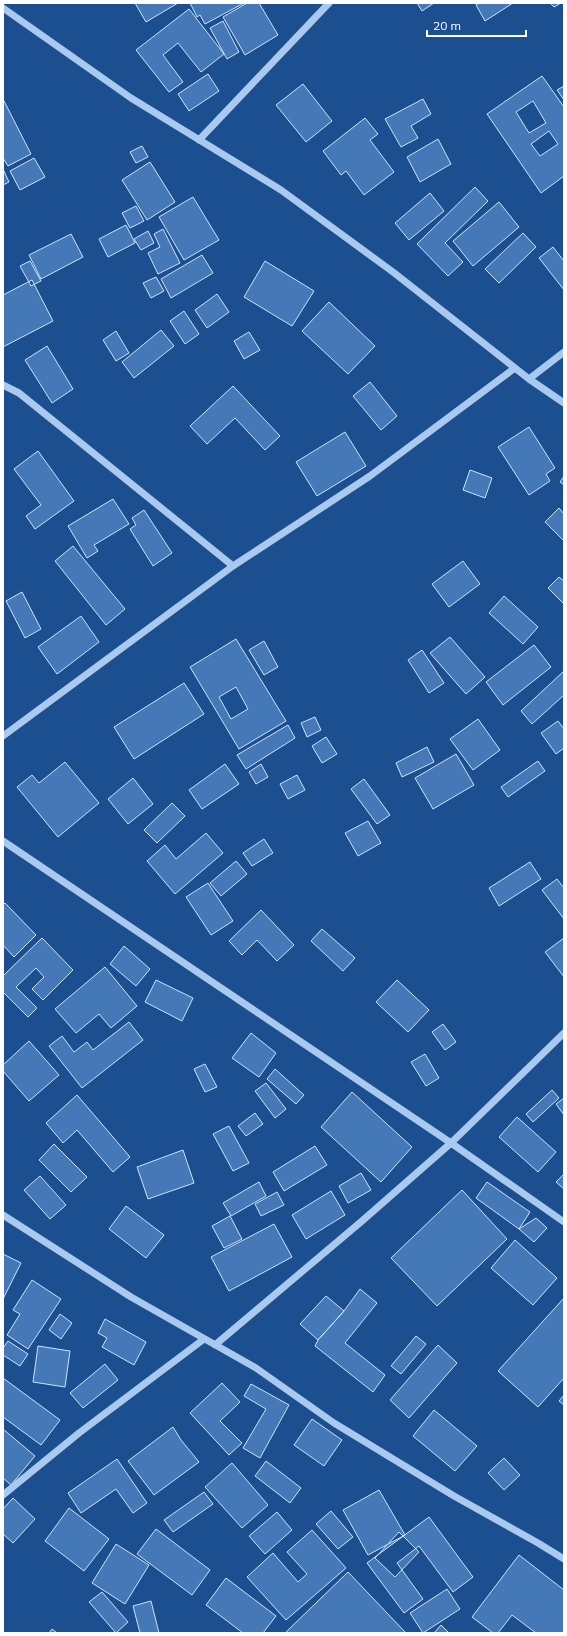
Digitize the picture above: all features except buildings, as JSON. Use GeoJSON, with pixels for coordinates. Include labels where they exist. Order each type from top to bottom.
{"type":"FeatureCollection","features":[{"type":"Feature","properties":{"kind":"street"},"geometry":{"type":"LineString","coordinates":[[199,140],[329,3]]}},
{"type":"Feature","properties":{"kind":"street"},"geometry":{"type":"LineString","coordinates":[[3,8],[131,98],[281,190],[393,272],[529,379],[564,403]]}},
{"type":"Feature","properties":{"kind":"street"},"geometry":{"type":"LineString","coordinates":[[529,379],[564,352]]}},
{"type":"Feature","properties":{"kind":"street"},"geometry":{"type":"LineString","coordinates":[[3,736],[233,566],[370,476],[515,368]]}},
{"type":"Feature","properties":{"kind":"street"},"geometry":{"type":"LineString","coordinates":[[3,385],[19,393],[233,566]]}},
{"type":"Feature","properties":{"kind":"street"},"geometry":{"type":"LineString","coordinates":[[3,841],[451,1143],[564,1222]]}},
{"type":"Feature","properties":{"kind":"street"},"geometry":{"type":"LineString","coordinates":[[215,1345],[362,1221],[451,1143],[564,1033]]}},
{"type":"Feature","properties":{"kind":"street"},"geometry":{"type":"LineString","coordinates":[[3,1215],[131,1297],[256,1368],[334,1423],[454,1496],[564,1559]]}},
{"type":"Feature","properties":{"kind":"street"},"geometry":{"type":"LineString","coordinates":[[3,1495],[79,1433],[204,1339]]}}]}
